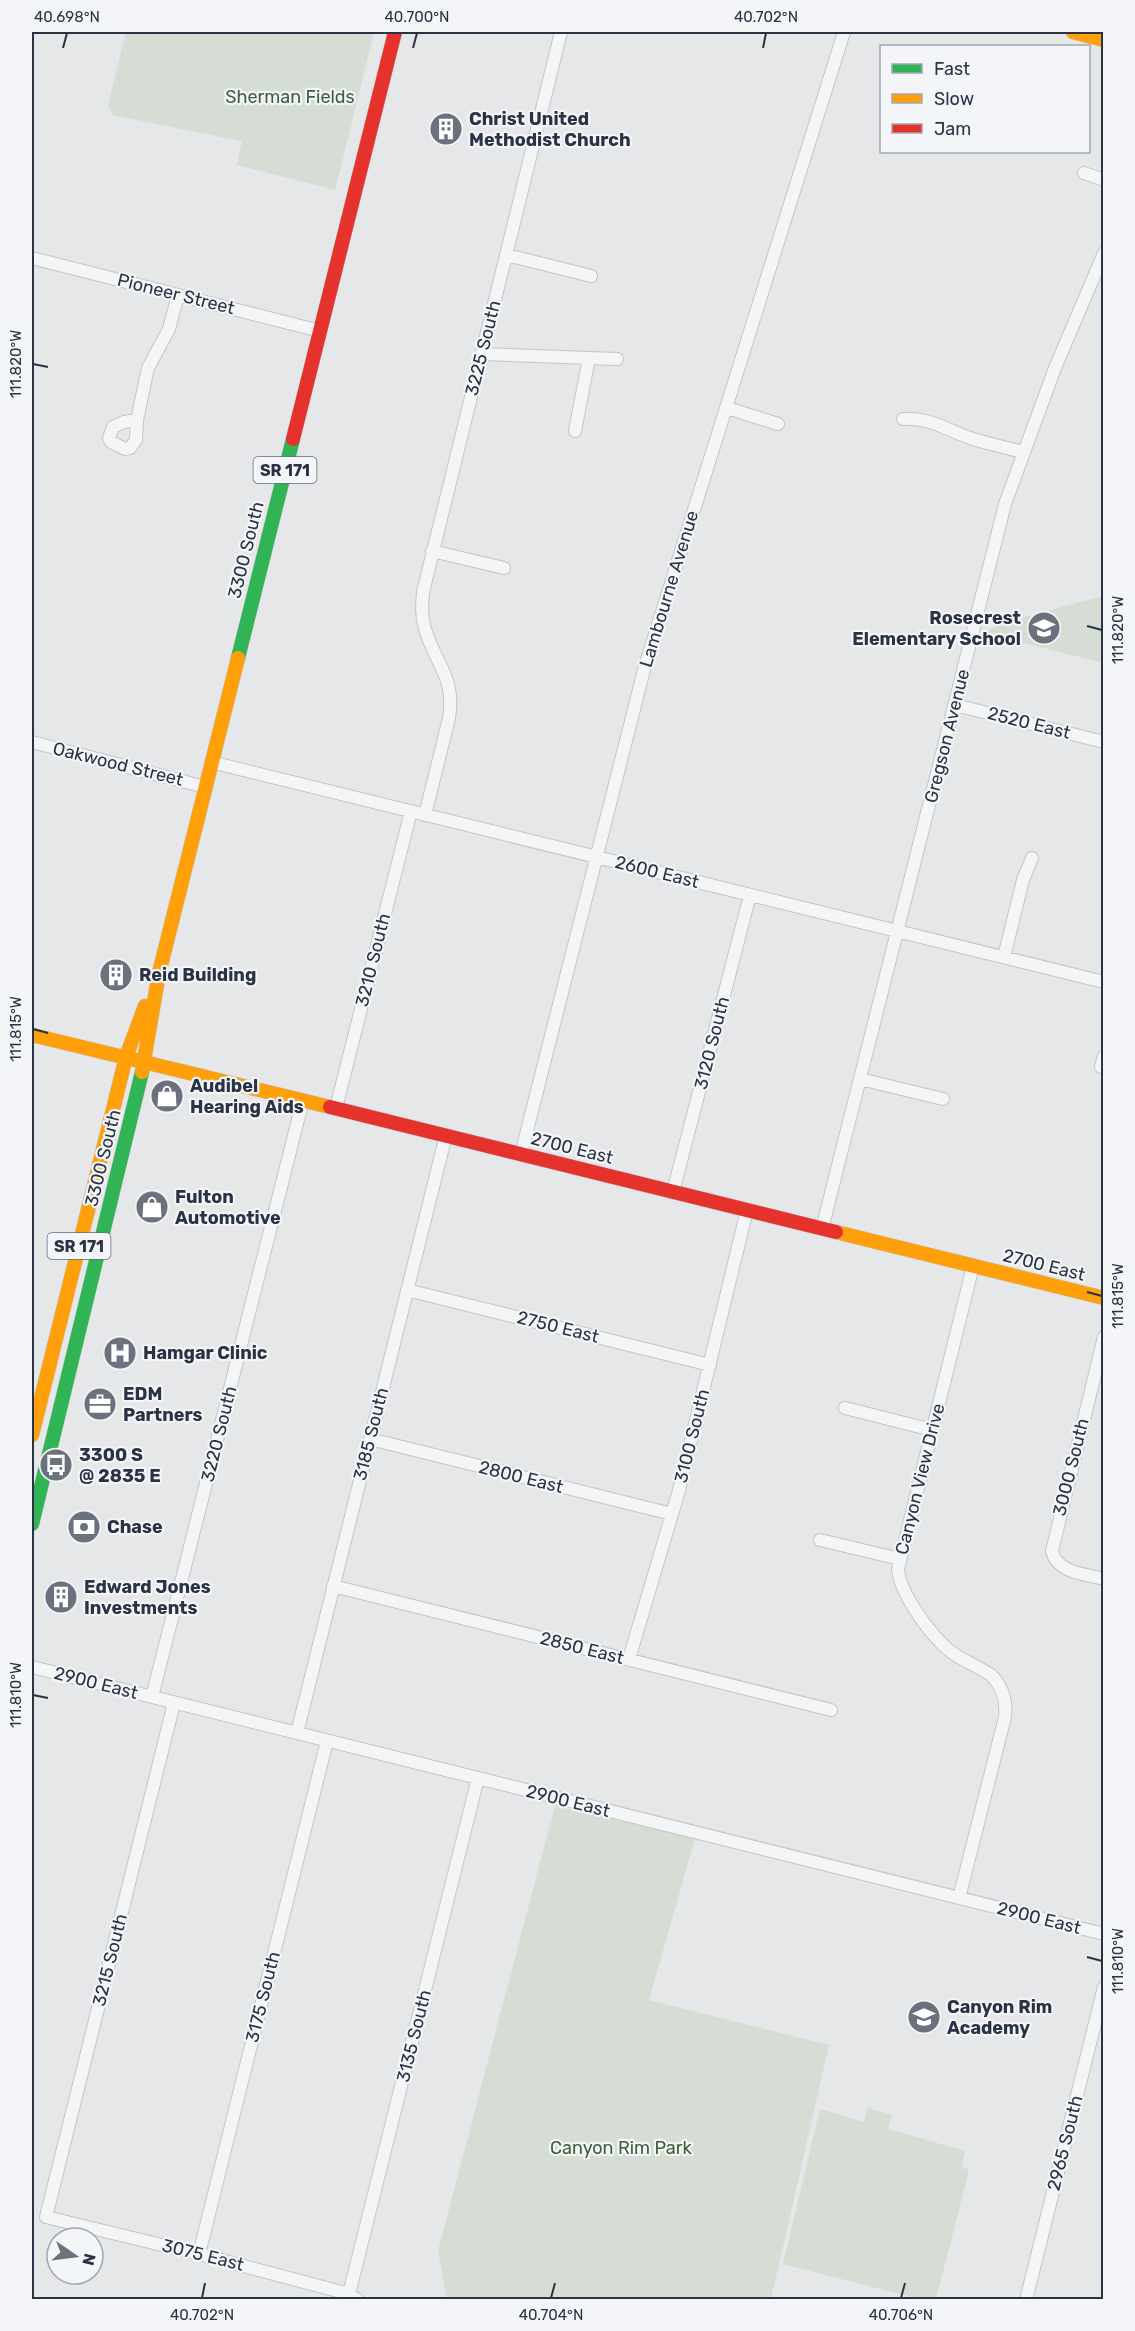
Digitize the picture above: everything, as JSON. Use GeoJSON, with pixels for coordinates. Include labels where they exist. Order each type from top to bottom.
{"type":"FeatureCollection","features":[{"type":"Feature","properties":{"kind":"main road","name":"3300 South"},"geometry":{"type":"LineString","coordinates":[[32,1524],[145,1061],[159,973],[395,32]]}},
{"type":"Feature","properties":{"kind":"main road"},"geometry":{"type":"LineString","coordinates":[[1073,32],[1104,40]]}},
{"type":"Feature","properties":{"kind":"main road","name":"3300 South"},"geometry":{"type":"LineString","coordinates":[[32,1435],[126,1056],[159,973]]}},
{"type":"Feature","properties":{"kind":"main road","name":"2700 East"},"geometry":{"type":"LineString","coordinates":[[32,1035],[126,1056],[1104,1298]]}},
{"type":"Feature","properties":{"kind":"street","name":"3225 South"},"geometry":{"type":"LineString","coordinates":[[425,814],[451,710],[450,693],[441,662],[426,631],[422,612],[423,592],[561,32]]}},
{"type":"Feature","properties":{"kind":"street","name":"Lambourne Avenue"},"geometry":{"type":"LineString","coordinates":[[522,1154],[663,602],[727,408],[844,32]]}},
{"type":"Feature","properties":{"kind":"street"},"geometry":{"type":"LineString","coordinates":[[1084,173],[1104,180]]}},
{"type":"Feature","properties":{"kind":"street","name":"Gregson Avenue"},"geometry":{"type":"LineString","coordinates":[[822,1229],[1005,504],[1055,368],[1104,253]]}},
{"type":"Feature","properties":{"kind":"street"},"geometry":{"type":"LineString","coordinates":[[507,255],[591,276]]}},
{"type":"Feature","properties":{"kind":"street","name":"Pioneer Street"},"geometry":{"type":"LineString","coordinates":[[32,258],[320,331]]}},
{"type":"Feature","properties":{"kind":"street"},"geometry":{"type":"LineString","coordinates":[[138,420],[148,368],[169,329],[178,295]]}},
{"type":"Feature","properties":{"kind":"street"},"geometry":{"type":"LineString","coordinates":[[482,354],[617,359]]}},
{"type":"Feature","properties":{"kind":"street"},"geometry":{"type":"LineString","coordinates":[[575,431],[589,358]]}},
{"type":"Feature","properties":{"kind":"street"},"geometry":{"type":"LineString","coordinates":[[727,408],[778,424]]}},
{"type":"Feature","properties":{"kind":"street"},"geometry":{"type":"LineString","coordinates":[[903,419],[929,420],[972,438],[1023,452]]}},
{"type":"Feature","properties":{"kind":"street"},"geometry":{"type":"LineString","coordinates":[[432,551],[504,568]]}},
{"type":"Feature","properties":{"kind":"street","name":"2520 East"},"geometry":{"type":"LineString","coordinates":[[955,705],[1104,742]]}},
{"type":"Feature","properties":{"kind":"street","name":"Oakwood Street"},"geometry":{"type":"LineString","coordinates":[[32,742],[205,787]]}},
{"type":"Feature","properties":{"kind":"street","name":"2600 East"},"geometry":{"type":"LineString","coordinates":[[211,762],[1104,982]]}},
{"type":"Feature","properties":{"kind":"street","name":"3210 South"},"geometry":{"type":"LineString","coordinates":[[336,1108],[411,811]]}},
{"type":"Feature","properties":{"kind":"street"},"geometry":{"type":"LineString","coordinates":[[1004,957],[1023,880],[1032,858]]}},
{"type":"Feature","properties":{"kind":"street","name":"3120 South"},"geometry":{"type":"LineString","coordinates":[[673,1192],[750,895]]}},
{"type":"Feature","properties":{"kind":"street"},"geometry":{"type":"LineString","coordinates":[[860,1079],[943,1099]]}},
{"type":"Feature","properties":{"kind":"street","name":"3220 South"},"geometry":{"type":"LineString","coordinates":[[152,1697],[303,1100]]}},
{"type":"Feature","properties":{"kind":"street","name":"3185 South"},"geometry":{"type":"LineString","coordinates":[[297,1733],[446,1136]]}},
{"type":"Feature","properties":{"kind":"street","name":"3100 South"},"geometry":{"type":"LineString","coordinates":[[629,1659],[672,1514],[747,1210]]}},
{"type":"Feature","properties":{"kind":"street","name":"Canyon View Drive"},"geometry":{"type":"LineString","coordinates":[[959,1898],[1005,1717],[1005,1702],[997,1680],[949,1650],[913,1608],[900,1583],[898,1569],[973,1266]]}},
{"type":"Feature","properties":{"kind":"street","name":"2750 East"},"geometry":{"type":"LineString","coordinates":[[407,1290],[710,1365]]}},
{"type":"Feature","properties":{"kind":"street","name":"3000 South"},"geometry":{"type":"LineString","coordinates":[[1104,1337],[1052,1551],[1055,1561],[1068,1570],[1104,1579]]}},
{"type":"Feature","properties":{"kind":"street"},"geometry":{"type":"LineString","coordinates":[[845,1408],[932,1431]]}},
{"type":"Feature","properties":{"kind":"street","name":"2800 East"},"geometry":{"type":"LineString","coordinates":[[370,1439],[672,1514]]}},
{"type":"Feature","properties":{"kind":"street"},"geometry":{"type":"LineString","coordinates":[[820,1540],[900,1559]]}},
{"type":"Feature","properties":{"kind":"street","name":"2850 East"},"geometry":{"type":"LineString","coordinates":[[333,1586],[831,1710]]}},
{"type":"Feature","properties":{"kind":"street","name":"2900 East"},"geometry":{"type":"LineString","coordinates":[[32,1667],[1104,1934]]}},
{"type":"Feature","properties":{"kind":"street","name":"3215 South"},"geometry":{"type":"LineString","coordinates":[[46,2217],[174,1703]]}},
{"type":"Feature","properties":{"kind":"street","name":"3175 South"},"geometry":{"type":"LineString","coordinates":[[199,2254],[327,1741]]}},
{"type":"Feature","properties":{"kind":"street","name":"3135 South"},"geometry":{"type":"LineString","coordinates":[[354,2297],[478,1779]]}},
{"type":"Feature","properties":{"kind":"street","name":"2965 South"},"geometry":{"type":"LineString","coordinates":[[1026,2300],[1104,1987]]}},
{"type":"Feature","properties":{"kind":"street","name":"3075 East"},"geometry":{"type":"LineString","coordinates":[[46,2217],[199,2254],[354,2297]]}},
{"type":"Feature","properties":{"kind":"green space","name":"Sherman Fields"},"geometry":{"type":"Polygon","coordinates":[[[126,32],[374,32],[335,190],[237,165],[242,141],[113,115],[108,105],[126,32]]]}},
{"type":"Feature","properties":{"kind":"green space","name":"Rosecrest Elementary School"},"geometry":{"type":"Polygon","coordinates":[[[1103,596],[1103,663],[985,633],[986,629],[989,630],[1003,623],[1103,596]]]}},
{"type":"Feature","properties":{"kind":"green space","name":"Canyon Rim Park"},"geometry":{"type":"Polygon","coordinates":[[[555,1806],[695,1838],[649,2000],[829,2045],[771,2299],[447,2299],[438,2251],[555,1806]]]}},
{"type":"Feature","properties":{"kind":"green space"},"geometry":{"type":"Polygon","coordinates":[[[868,2108],[892,2115],[888,2129],[965,2151],[961,2168],[968,2169],[968,2175],[936,2299],[919,2299],[783,2264],[820,2109],[864,2122],[868,2108]]]}},
{"type":"Feature","properties":{"kind":"traffic: fast"},"geometry":{"type":"LineString","coordinates":[[238,658],[293,439]]}},
{"type":"Feature","properties":{"kind":"traffic: fast"},"geometry":{"type":"LineString","coordinates":[[32,1524],[142,1072]]}},
{"type":"Feature","properties":{"kind":"traffic: slow"},"geometry":{"type":"LineString","coordinates":[[1073,32],[1104,40]]}},
{"type":"Feature","properties":{"kind":"traffic: slow"},"geometry":{"type":"LineString","coordinates":[[142,1072],[159,973],[238,658]]}},
{"type":"Feature","properties":{"kind":"traffic: slow"},"geometry":{"type":"LineString","coordinates":[[32,1435],[126,1057],[145,1006]]}},
{"type":"Feature","properties":{"kind":"traffic: slow"},"geometry":{"type":"LineString","coordinates":[[32,1035],[330,1107]]}},
{"type":"Feature","properties":{"kind":"traffic: slow"},"geometry":{"type":"LineString","coordinates":[[836,1232],[1104,1298]]}},
{"type":"Feature","properties":{"kind":"traffic: jam"},"geometry":{"type":"LineString","coordinates":[[293,439],[395,32]]}},
{"type":"Feature","properties":{"kind":"traffic: jam"},"geometry":{"type":"LineString","coordinates":[[330,1107],[836,1232]]}},
{"type":"Feature","properties":{"kind":"place","name":"Christ United Methodist Church"},"geometry":{"type":"Point","coordinates":[446,129]}},
{"type":"Feature","properties":{"kind":"place","name":"Rosecrest Elementary School"},"geometry":{"type":"Point","coordinates":[1044,628]}},
{"type":"Feature","properties":{"kind":"place","name":"Reid Building"},"geometry":{"type":"Point","coordinates":[116,975]}},
{"type":"Feature","properties":{"kind":"place","name":"Audibel Hearing Aids"},"geometry":{"type":"Point","coordinates":[167,1096]}},
{"type":"Feature","properties":{"kind":"place","name":"Fulton Automotive"},"geometry":{"type":"Point","coordinates":[152,1207]}},
{"type":"Feature","properties":{"kind":"place","name":"Hamgar Clinic"},"geometry":{"type":"Point","coordinates":[120,1353]}},
{"type":"Feature","properties":{"kind":"place","name":"EDM Partners"},"geometry":{"type":"Point","coordinates":[100,1404]}},
{"type":"Feature","properties":{"kind":"place","name":"3300 S @ 2835 E"},"geometry":{"type":"Point","coordinates":[56,1465]}},
{"type":"Feature","properties":{"kind":"place","name":"Chase"},"geometry":{"type":"Point","coordinates":[84,1527]}},
{"type":"Feature","properties":{"kind":"place","name":"Edward Jones Investments"},"geometry":{"type":"Point","coordinates":[61,1597]}},
{"type":"Feature","properties":{"kind":"place","name":"Canyon Rim Academy"},"geometry":{"type":"Point","coordinates":[924,2017]}}]}
